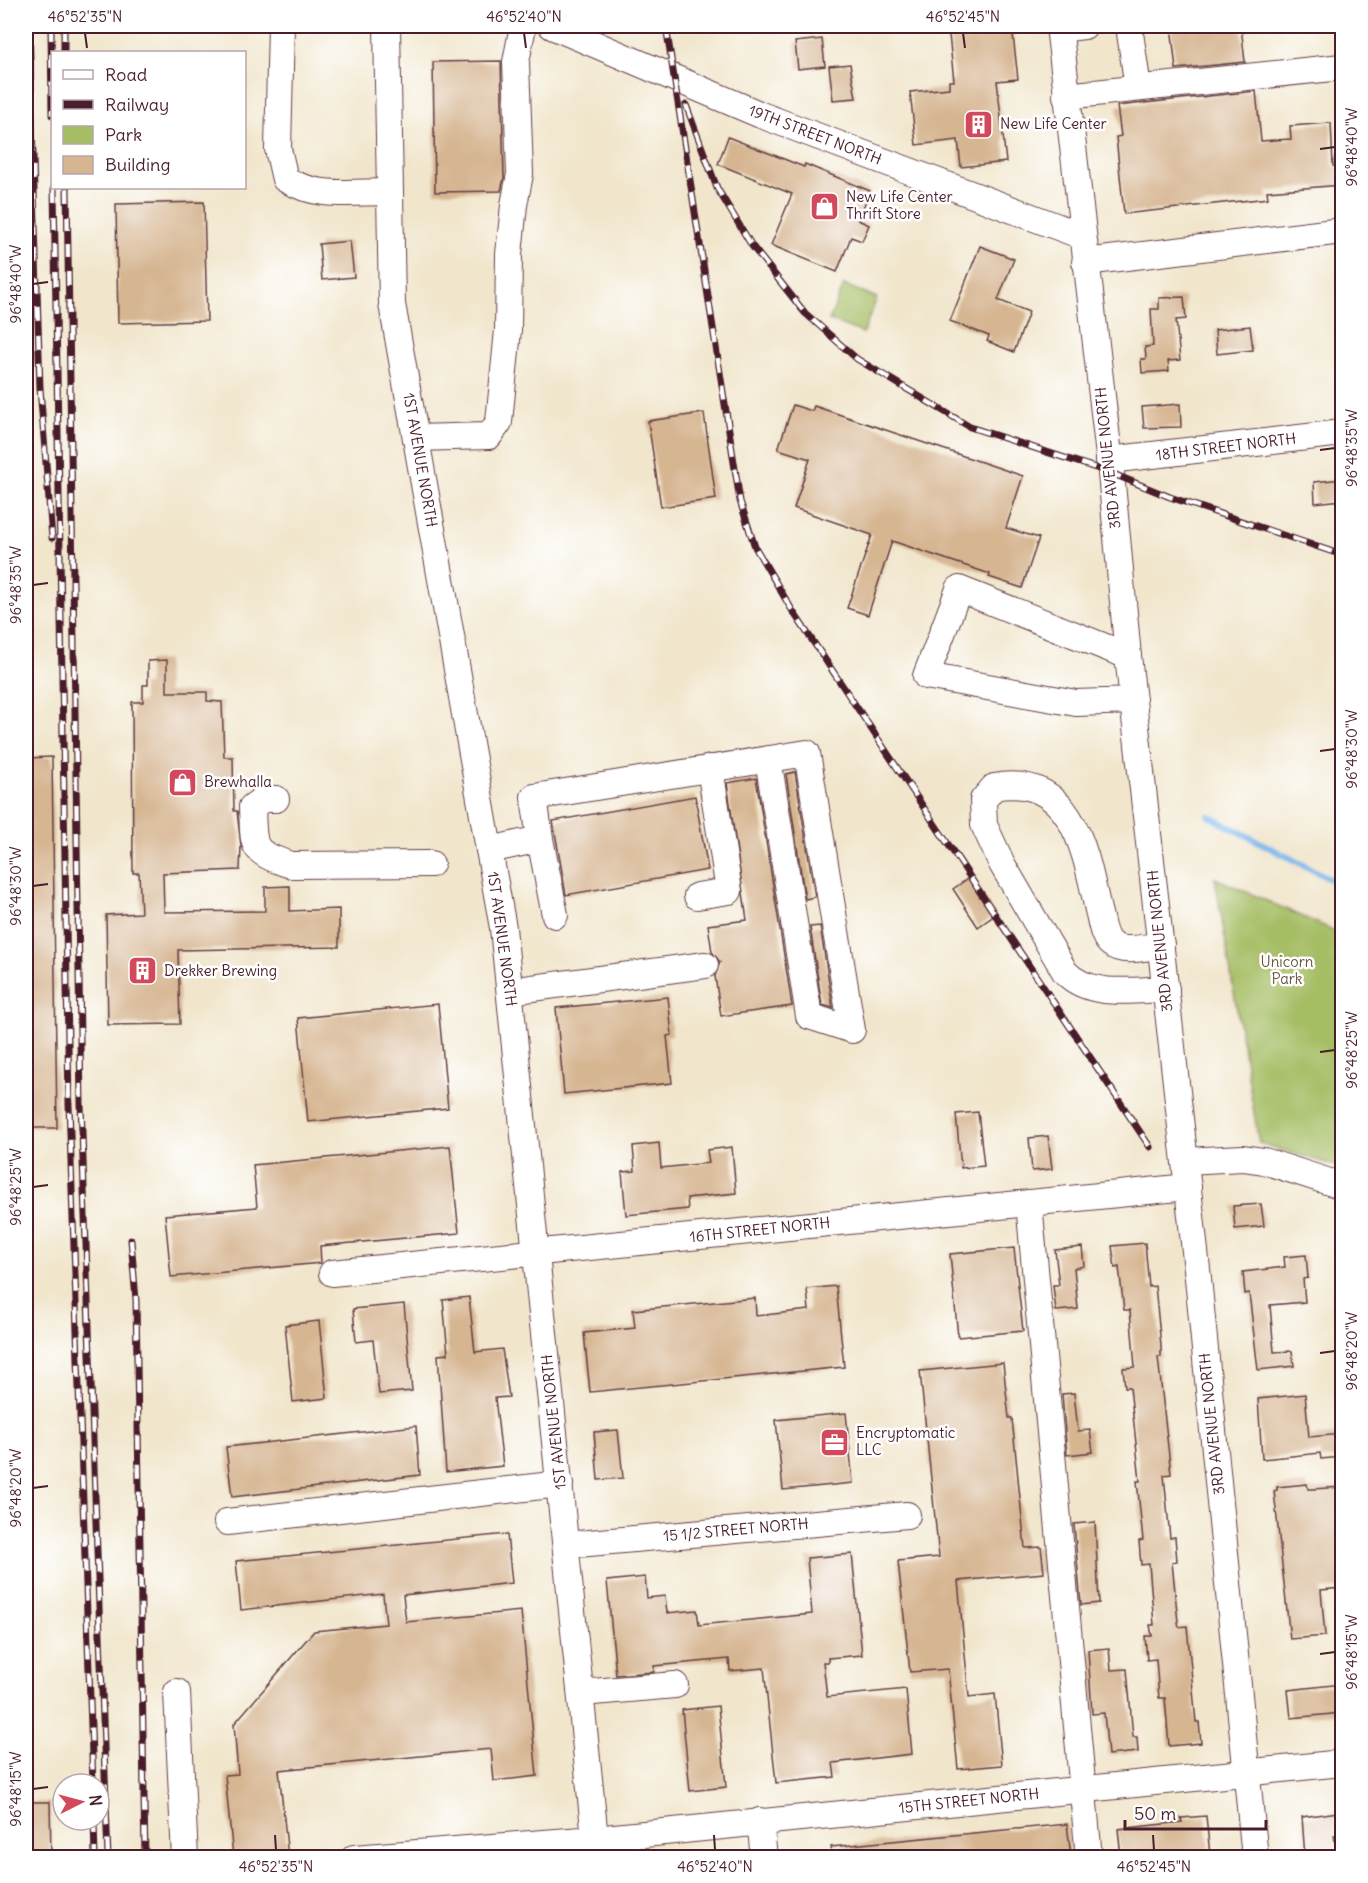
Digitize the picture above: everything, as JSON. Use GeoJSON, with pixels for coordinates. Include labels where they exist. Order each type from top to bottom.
{"type":"FeatureCollection","features":[{"type":"Feature","properties":{"kind":"street"},"geometry":{"type":"LineString","coordinates":[[281,26],[278,149],[285,179],[302,189],[326,194],[390,192]]}},
{"type":"Feature","properties":{"kind":"street","name":"1ST AVENUE NORTH"},"geometry":{"type":"LineString","coordinates":[[387,26],[392,304],[489,850],[510,991],[596,1848]]}},
{"type":"Feature","properties":{"kind":"street"},"geometry":{"type":"LineString","coordinates":[[416,438],[489,436],[499,422],[508,330],[509,254],[513,205],[520,174],[516,62],[523,26]]}},
{"type":"Feature","properties":{"kind":"street","name":"19TH STREET NORTH"},"geometry":{"type":"LineString","coordinates":[[552,26],[761,115],[1082,236]]}},
{"type":"Feature","properties":{"kind":"street"},"geometry":{"type":"LineString","coordinates":[[1129,26],[1138,88]]}},
{"type":"Feature","properties":{"kind":"street","name":"3RD AVENUE NORTH"},"geometry":{"type":"LineString","coordinates":[[1067,27],[1066,96],[1109,460],[1128,656],[1188,1187],[1255,1857]]}},
{"type":"Feature","properties":{"kind":"street"},"geometry":{"type":"LineString","coordinates":[[1066,96],[1342,67]]}},
{"type":"Feature","properties":{"kind":"street"},"geometry":{"type":"LineString","coordinates":[[1085,262],[1342,231]]}},
{"type":"Feature","properties":{"kind":"street","name":"18TH STREET NORTH"},"geometry":{"type":"LineString","coordinates":[[1109,460],[1342,433]]}},
{"type":"Feature","properties":{"kind":"street"},"geometry":{"type":"LineString","coordinates":[[1128,656],[959,590],[926,676],[1076,703],[1133,700]]}},
{"type":"Feature","properties":{"kind":"street"},"geometry":{"type":"LineString","coordinates":[[555,915],[534,797],[710,768],[768,759],[807,753],[852,1030],[809,1016],[768,759]]}},
{"type":"Feature","properties":{"kind":"street"},"geometry":{"type":"LineString","coordinates":[[697,896],[729,891],[710,768]]}},
{"type":"Feature","properties":{"kind":"street"},"geometry":{"type":"LineString","coordinates":[[1161,945],[1119,948],[1110,944],[1103,931],[1086,853],[1066,811],[1048,796],[1028,785],[994,787],[983,800],[984,825],[1002,864],[1065,972],[1073,980],[1095,989],[1166,989]]}},
{"type":"Feature","properties":{"kind":"street"},"geometry":{"type":"LineString","coordinates":[[276,799],[263,800],[252,807],[253,842],[260,854],[291,866],[431,864]]}},
{"type":"Feature","properties":{"kind":"street"},"geometry":{"type":"LineString","coordinates":[[489,850],[540,839]]}},
{"type":"Feature","properties":{"kind":"street"},"geometry":{"type":"LineString","coordinates":[[793,912],[831,904]]}},
{"type":"Feature","properties":{"kind":"street"},"geometry":{"type":"LineString","coordinates":[[510,991],[705,965]]}},
{"type":"Feature","properties":{"kind":"street"},"geometry":{"type":"LineString","coordinates":[[1185,1161],[1243,1158],[1264,1161],[1342,1186]]}},
{"type":"Feature","properties":{"kind":"street","name":"16TH STREET NORTH"},"geometry":{"type":"LineString","coordinates":[[332,1273],[1188,1187]]}},
{"type":"Feature","properties":{"kind":"street"},"geometry":{"type":"LineString","coordinates":[[1029,1203],[1089,1857]]}},
{"type":"Feature","properties":{"kind":"street"},"geometry":{"type":"LineString","coordinates":[[227,1522],[560,1484]]}},
{"type":"Feature","properties":{"kind":"street","name":"15 1/2 STREET NORTH"},"geometry":{"type":"LineString","coordinates":[[566,1545],[907,1515]]}},
{"type":"Feature","properties":{"kind":"street"},"geometry":{"type":"LineString","coordinates":[[580,1694],[675,1685]]}},
{"type":"Feature","properties":{"kind":"street"},"geometry":{"type":"LineString","coordinates":[[177,1692],[185,1857]]}},
{"type":"Feature","properties":{"kind":"street","name":"15TH STREET NORTH"},"geometry":{"type":"LineString","coordinates":[[354,1857],[596,1848],[760,1821],[1342,1763]]}},
{"type":"Feature","properties":{"kind":"street"},"geometry":{"type":"LineString","coordinates":[[760,1821],[764,1857]]}},
{"type":"Feature","properties":{"kind":"green space"},"geometry":{"type":"Polygon","coordinates":[[[844,285],[877,298],[863,333],[829,320],[844,285]]]}},
{"type":"Feature","properties":{"kind":"green space","name":"Unicorn Park"},"geometry":{"type":"Polygon","coordinates":[[[1215,878],[1342,934],[1342,1168],[1259,1143],[1215,878]]]}},
{"type":"Feature","properties":{"kind":"building","name":"New Life Center"},"geometry":{"type":"Polygon","coordinates":[[[948,26],[1012,26],[1018,79],[997,81],[1006,162],[961,167],[958,140],[916,145],[910,92],[949,88],[949,81],[954,81],[948,26]]]}},
{"type":"Feature","properties":{"kind":"building"},"geometry":{"type":"Polygon","coordinates":[[[1171,26],[1241,26],[1245,62],[1176,69],[1171,26]]]}},
{"type":"Feature","properties":{"kind":"building"},"geometry":{"type":"Polygon","coordinates":[[[822,39],[825,66],[798,69],[795,42],[822,39]]]}},
{"type":"Feature","properties":{"kind":"building"},"geometry":{"type":"Polygon","coordinates":[[[501,61],[504,178],[501,191],[435,192],[433,62],[501,61]]]}},
{"type":"Feature","properties":{"kind":"building"},"geometry":{"type":"Polygon","coordinates":[[[850,64],[856,98],[833,100],[829,66],[850,64]]]}},
{"type":"Feature","properties":{"kind":"building"},"geometry":{"type":"Polygon","coordinates":[[[1256,91],[1261,141],[1291,139],[1290,126],[1331,123],[1333,166],[1342,165],[1342,185],[1267,191],[1268,198],[1124,214],[1116,137],[1121,136],[1117,106],[1256,91]]]}},
{"type":"Feature","properties":{"kind":"building","name":"New Life Center Thrift Store"},"geometry":{"type":"Polygon","coordinates":[[[728,137],[804,167],[805,164],[870,191],[858,220],[869,225],[862,241],[851,237],[837,272],[771,245],[792,194],[718,164],[728,137]]]}},
{"type":"Feature","properties":{"kind":"building"},"geometry":{"type":"Polygon","coordinates":[[[204,202],[207,321],[118,323],[116,204],[204,202]]]}},
{"type":"Feature","properties":{"kind":"building"},"geometry":{"type":"Polygon","coordinates":[[[350,241],[354,277],[322,280],[319,244],[350,241]]]}},
{"type":"Feature","properties":{"kind":"building"},"geometry":{"type":"Polygon","coordinates":[[[980,246],[1014,259],[998,300],[1029,312],[1014,352],[987,341],[989,336],[950,321],[980,246]]]}},
{"type":"Feature","properties":{"kind":"building"},"geometry":{"type":"Polygon","coordinates":[[[1184,297],[1186,319],[1176,320],[1180,360],[1168,361],[1169,371],[1142,373],[1141,359],[1146,359],[1145,347],[1153,346],[1151,309],[1159,309],[1159,298],[1184,297]]]}},
{"type":"Feature","properties":{"kind":"building"},"geometry":{"type":"Polygon","coordinates":[[[1250,326],[1253,350],[1217,354],[1215,330],[1250,326]]]}},
{"type":"Feature","properties":{"kind":"building"},"geometry":{"type":"Polygon","coordinates":[[[1180,404],[1181,427],[1144,428],[1142,407],[1180,404]]]}},
{"type":"Feature","properties":{"kind":"building"},"geometry":{"type":"Polygon","coordinates":[[[793,405],[812,411],[814,406],[1023,476],[1006,528],[1039,538],[1022,588],[989,577],[990,574],[892,541],[868,615],[847,608],[872,535],[794,508],[810,459],[778,449],[793,405]]]}},
{"type":"Feature","properties":{"kind":"building"},"geometry":{"type":"Polygon","coordinates":[[[704,413],[716,499],[661,507],[648,421],[704,413]]]}},
{"type":"Feature","properties":{"kind":"building"},"geometry":{"type":"Polygon","coordinates":[[[1342,479],[1342,500],[1315,503],[1314,482],[1342,479]]]}},
{"type":"Feature","properties":{"kind":"building"},"geometry":{"type":"Polygon","coordinates":[[[167,660],[167,692],[207,692],[207,701],[222,702],[224,757],[233,757],[234,811],[237,811],[241,846],[240,870],[163,873],[164,912],[265,911],[265,887],[290,886],[290,911],[339,909],[339,947],[178,950],[180,1024],[108,1025],[106,915],[141,913],[139,873],[133,873],[132,702],[143,702],[143,685],[148,685],[148,661],[167,660]]]}},
{"type":"Feature","properties":{"kind":"building"},"geometry":{"type":"Polygon","coordinates":[[[52,757],[57,1128],[26,1128],[26,758],[52,757]]]}},
{"type":"Feature","properties":{"kind":"building"},"geometry":{"type":"Polygon","coordinates":[[[795,772],[815,897],[805,899],[786,774],[795,772]]]}},
{"type":"Feature","properties":{"kind":"building"},"geometry":{"type":"Polygon","coordinates":[[[756,778],[792,1006],[721,1016],[715,976],[720,962],[712,952],[708,925],[747,920],[727,783],[756,778]]]}},
{"type":"Feature","properties":{"kind":"building"},"geometry":{"type":"Polygon","coordinates":[[[695,796],[708,870],[566,895],[553,821],[695,796]]]}},
{"type":"Feature","properties":{"kind":"building"},"geometry":{"type":"Polygon","coordinates":[[[970,877],[995,915],[978,927],[953,889],[970,877]]]}},
{"type":"Feature","properties":{"kind":"building"},"geometry":{"type":"Polygon","coordinates":[[[820,926],[833,1008],[822,1005],[810,927],[820,926]]]}},
{"type":"Feature","properties":{"kind":"building"},"geometry":{"type":"Polygon","coordinates":[[[668,997],[672,1035],[667,1036],[672,1083],[564,1094],[556,1008],[668,997]]]}},
{"type":"Feature","properties":{"kind":"building"},"geometry":{"type":"Polygon","coordinates":[[[438,1004],[448,1108],[308,1122],[298,1018],[438,1004]]]}},
{"type":"Feature","properties":{"kind":"building"},"geometry":{"type":"Polygon","coordinates":[[[978,1112],[984,1166],[961,1168],[956,1114],[978,1112]]]}},
{"type":"Feature","properties":{"kind":"building"},"geometry":{"type":"Polygon","coordinates":[[[1048,1136],[1052,1169],[1032,1171],[1029,1138],[1048,1136]]]}},
{"type":"Feature","properties":{"kind":"building"},"geometry":{"type":"Polygon","coordinates":[[[659,1143],[661,1168],[709,1163],[707,1150],[732,1147],[736,1193],[687,1198],[688,1209],[626,1215],[622,1172],[635,1171],[633,1146],[659,1143]]]}},
{"type":"Feature","properties":{"kind":"building"},"geometry":{"type":"Polygon","coordinates":[[[450,1146],[459,1233],[320,1246],[321,1263],[171,1277],[165,1215],[257,1207],[253,1165],[450,1146]]]}},
{"type":"Feature","properties":{"kind":"building"},"geometry":{"type":"Polygon","coordinates":[[[1261,1204],[1264,1226],[1235,1229],[1233,1206],[1261,1204]]]}},
{"type":"Feature","properties":{"kind":"building"},"geometry":{"type":"Polygon","coordinates":[[[1145,1243],[1149,1287],[1155,1286],[1161,1346],[1161,1357],[1158,1357],[1171,1474],[1164,1475],[1170,1538],[1175,1537],[1177,1561],[1172,1562],[1178,1622],[1179,1627],[1187,1626],[1196,1722],[1199,1722],[1201,1743],[1169,1746],[1165,1698],[1159,1698],[1156,1659],[1147,1660],[1145,1636],[1152,1636],[1150,1625],[1154,1625],[1149,1564],[1141,1565],[1139,1541],[1143,1540],[1137,1481],[1140,1481],[1130,1387],[1125,1387],[1123,1368],[1135,1367],[1130,1310],[1124,1310],[1119,1267],[1115,1268],[1112,1246],[1145,1243]]]}},
{"type":"Feature","properties":{"kind":"building"},"geometry":{"type":"Polygon","coordinates":[[[1082,1247],[1084,1266],[1074,1268],[1078,1309],[1056,1311],[1053,1285],[1059,1285],[1055,1250],[1082,1247]]]}},
{"type":"Feature","properties":{"kind":"building"},"geometry":{"type":"Polygon","coordinates":[[[1014,1248],[1023,1331],[958,1337],[950,1254],[1014,1248]]]}},
{"type":"Feature","properties":{"kind":"building"},"geometry":{"type":"Polygon","coordinates":[[[1306,1255],[1308,1278],[1303,1279],[1305,1302],[1270,1305],[1274,1352],[1292,1351],[1294,1366],[1258,1370],[1249,1293],[1245,1294],[1243,1272],[1285,1267],[1284,1257],[1306,1255]]]}},
{"type":"Feature","properties":{"kind":"building"},"geometry":{"type":"Polygon","coordinates":[[[836,1286],[844,1367],[590,1392],[584,1333],[635,1328],[633,1310],[755,1298],[756,1316],[809,1310],[807,1289],[836,1286]]]}},
{"type":"Feature","properties":{"kind":"building"},"geometry":{"type":"Polygon","coordinates":[[[469,1297],[475,1352],[502,1349],[509,1397],[495,1398],[503,1466],[446,1472],[438,1355],[448,1354],[443,1300],[469,1297]]]}},
{"type":"Feature","properties":{"kind":"building"},"geometry":{"type":"Polygon","coordinates":[[[404,1304],[412,1391],[379,1394],[373,1340],[356,1342],[353,1309],[404,1304]]]}},
{"type":"Feature","properties":{"kind":"building"},"geometry":{"type":"Polygon","coordinates":[[[319,1321],[327,1398],[293,1402],[285,1325],[319,1321]]]}},
{"type":"Feature","properties":{"kind":"building"},"geometry":{"type":"Polygon","coordinates":[[[1003,1363],[1009,1418],[1012,1418],[1025,1548],[1041,1547],[1044,1573],[958,1581],[969,1697],[995,1694],[1002,1765],[958,1769],[948,1669],[910,1672],[898,1561],[939,1557],[920,1371],[1003,1363]]]}},
{"type":"Feature","properties":{"kind":"building"},"geometry":{"type":"Polygon","coordinates":[[[1074,1393],[1078,1431],[1090,1430],[1093,1452],[1067,1455],[1062,1394],[1074,1393]]]}},
{"type":"Feature","properties":{"kind":"building"},"geometry":{"type":"Polygon","coordinates":[[[1305,1394],[1309,1437],[1342,1434],[1342,1457],[1321,1459],[1320,1453],[1262,1459],[1258,1399],[1305,1394]]]}},
{"type":"Feature","properties":{"kind":"building"},"geometry":{"type":"Polygon","coordinates":[[[846,1413],[853,1483],[783,1490],[776,1420],[846,1413]]]}},
{"type":"Feature","properties":{"kind":"building"},"geometry":{"type":"Polygon","coordinates":[[[416,1426],[420,1475],[232,1497],[226,1447],[416,1426]]]}},
{"type":"Feature","properties":{"kind":"building"},"geometry":{"type":"Polygon","coordinates":[[[618,1430],[623,1478],[598,1480],[594,1432],[618,1430]]]}},
{"type":"Feature","properties":{"kind":"building"},"geometry":{"type":"Polygon","coordinates":[[[1307,1484],[1308,1489],[1342,1487],[1342,1588],[1321,1590],[1325,1636],[1290,1639],[1274,1491],[1277,1487],[1307,1484]]]}},
{"type":"Feature","properties":{"kind":"building"},"geometry":{"type":"Polygon","coordinates":[[[1095,1522],[1099,1603],[1081,1605],[1074,1524],[1095,1522]]]}},
{"type":"Feature","properties":{"kind":"building"},"geometry":{"type":"Polygon","coordinates":[[[507,1534],[512,1583],[403,1595],[406,1622],[521,1611],[537,1776],[494,1781],[491,1749],[279,1770],[288,1857],[233,1857],[225,1775],[238,1774],[234,1724],[314,1631],[386,1624],[383,1594],[241,1610],[236,1561],[507,1534]]]}},
{"type":"Feature","properties":{"kind":"building"},"geometry":{"type":"Polygon","coordinates":[[[852,1554],[862,1655],[828,1658],[828,1662],[823,1662],[827,1697],[906,1689],[912,1754],[833,1763],[835,1777],[776,1783],[764,1668],[730,1671],[729,1659],[654,1666],[654,1672],[616,1675],[607,1581],[645,1577],[647,1598],[665,1596],[667,1613],[697,1610],[699,1625],[812,1614],[807,1558],[852,1554]]]}},
{"type":"Feature","properties":{"kind":"building"},"geometry":{"type":"Polygon","coordinates":[[[1109,1648],[1111,1670],[1127,1669],[1133,1737],[1137,1737],[1138,1752],[1108,1755],[1104,1713],[1092,1714],[1088,1650],[1109,1648]]]}},
{"type":"Feature","properties":{"kind":"building"},"geometry":{"type":"Polygon","coordinates":[[[1342,1684],[1342,1713],[1291,1718],[1288,1690],[1342,1684]]]}},
{"type":"Feature","properties":{"kind":"building"},"geometry":{"type":"Polygon","coordinates":[[[718,1706],[726,1787],[690,1791],[682,1710],[718,1706]]]}},
{"type":"Feature","properties":{"kind":"building"},"geometry":{"type":"Polygon","coordinates":[[[26,1802],[50,1802],[51,1857],[26,1857],[26,1802]]]}},
{"type":"Feature","properties":{"kind":"building"},"geometry":{"type":"Polygon","coordinates":[[[1338,1812],[1340,1835],[1334,1835],[1337,1857],[1305,1857],[1302,1817],[1338,1812]]]}},
{"type":"Feature","properties":{"kind":"building"},"geometry":{"type":"Polygon","coordinates":[[[1206,1816],[1210,1855],[1121,1857],[1118,1829],[1182,1822],[1181,1818],[1206,1816]]]}},
{"type":"Feature","properties":{"kind":"building"},"geometry":{"type":"Polygon","coordinates":[[[1067,1824],[1071,1857],[832,1857],[831,1847],[1067,1824]]]}},
{"type":"Feature","properties":{"kind":"waterway"},"geometry":{"type":"LineString","coordinates":[[1209,816],[1342,885]]}},
{"type":"Feature","properties":{"kind":"railway"},"geometry":{"type":"LineString","coordinates":[[29,26],[40,388],[52,538]]}},
{"type":"Feature","properties":{"kind":"railway"},"geometry":{"type":"LineString","coordinates":[[51,26],[51,51]]}},
{"type":"Feature","properties":{"kind":"railway"},"geometry":{"type":"LineString","coordinates":[[64,26],[64,51]]}},
{"type":"Feature","properties":{"kind":"railway"},"geometry":{"type":"LineString","coordinates":[[666,26],[740,501],[755,547],[792,610],[1150,1147]]}},
{"type":"Feature","properties":{"kind":"railway"},"geometry":{"type":"LineString","coordinates":[[686,105],[717,188],[752,246],[805,313],[857,359],[970,427],[1111,473],[1170,497],[1342,555]]}},
{"type":"Feature","properties":{"kind":"railway"},"geometry":{"type":"LineString","coordinates":[[54,189],[69,1105],[93,1772]]}},
{"type":"Feature","properties":{"kind":"railway"},"geometry":{"type":"LineString","coordinates":[[67,189],[81,1104],[108,1858]]}},
{"type":"Feature","properties":{"kind":"railway"},"geometry":{"type":"LineString","coordinates":[[131,1240],[136,1300],[145,1858]]}},
{"type":"Feature","properties":{"kind":"railway"},"geometry":{"type":"LineString","coordinates":[[94,1832],[95,1858]]}},
{"type":"Feature","properties":{"kind":"place","name":"New Life Center"},"geometry":{"type":"Point","coordinates":[979,124]}},
{"type":"Feature","properties":{"kind":"place","name":"New Life Center Thrift Store"},"geometry":{"type":"Point","coordinates":[825,206]}},
{"type":"Feature","properties":{"kind":"place","name":"Brewhalla"},"geometry":{"type":"Point","coordinates":[183,782]}},
{"type":"Feature","properties":{"kind":"place","name":"Drekker Brewing"},"geometry":{"type":"Point","coordinates":[143,971]}},
{"type":"Feature","properties":{"kind":"place","name":"Encryptomatic LLC"},"geometry":{"type":"Point","coordinates":[835,1442]}}]}
